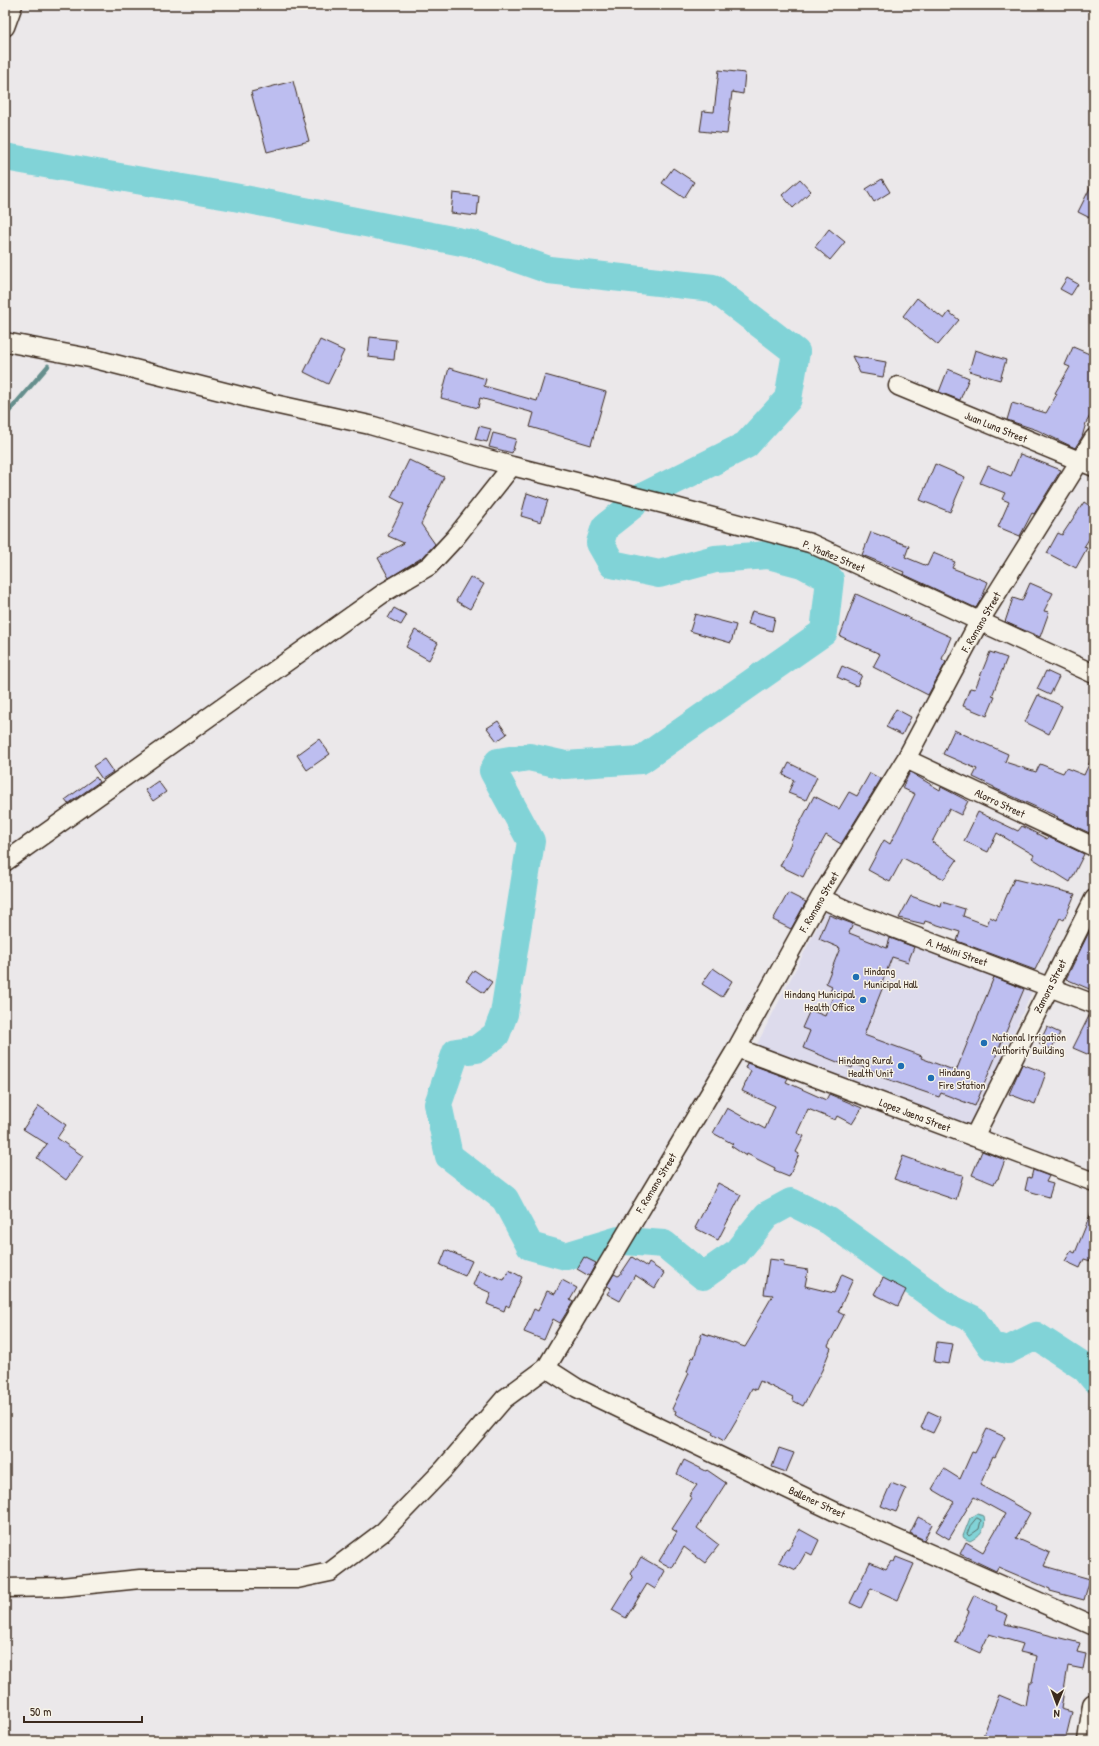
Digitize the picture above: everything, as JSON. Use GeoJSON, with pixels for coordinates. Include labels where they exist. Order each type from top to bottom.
{"type":"FeatureCollection","features":[{"type":"Feature","properties":{"kind":"main road"},"geometry":{"type":"LineString","coordinates":[[1089,1741],[1094,1705]]}},
{"type":"Feature","properties":{"kind":"street"},"geometry":{"type":"LineString","coordinates":[[5,27],[13,5]]}},
{"type":"Feature","properties":{"kind":"street","name":"P. Ybañez Street"},"geometry":{"type":"LineString","coordinates":[[5,342],[95,359],[256,400],[370,424],[512,466],[664,504],[810,544],[1094,674]]}},
{"type":"Feature","properties":{"kind":"street","name":"Juan Luna Street"},"geometry":{"type":"LineString","coordinates":[[898,386],[1087,464]]}},
{"type":"Feature","properties":{"kind":"street","name":"F. Romano Street"},"geometry":{"type":"LineString","coordinates":[[546,1368],[737,1048],[820,898],[906,759],[979,622],[1087,464],[1094,438]]}},
{"type":"Feature","properties":{"kind":"street"},"geometry":{"type":"LineString","coordinates":[[5,862],[386,592],[429,566],[455,538],[512,466]]}},
{"type":"Feature","properties":{"kind":"street","name":"Alorro Street"},"geometry":{"type":"LineString","coordinates":[[906,759],[1094,847]]}},
{"type":"Feature","properties":{"kind":"street","name":"A. Mabini Street"},"geometry":{"type":"LineString","coordinates":[[820,898],[856,914],[1050,986],[1094,1004]]}},
{"type":"Feature","properties":{"kind":"street","name":"Zamora Street"},"geometry":{"type":"LineString","coordinates":[[974,1137],[1094,899]]}},
{"type":"Feature","properties":{"kind":"street","name":"Lopez Jaena Street"},"geometry":{"type":"LineString","coordinates":[[737,1048],[1094,1182]]}},
{"type":"Feature","properties":{"kind":"street"},"geometry":{"type":"LineString","coordinates":[[5,1588],[62,1587],[140,1579],[297,1579],[330,1572],[383,1532],[443,1470],[504,1399],[546,1368]]}},
{"type":"Feature","properties":{"kind":"street","name":"Ballener Street"},"geometry":{"type":"LineString","coordinates":[[546,1368],[577,1388],[840,1514],[1094,1626]]}},
{"type":"Feature","properties":{"kind":"shaded area"},"geometry":{"type":"Polygon","coordinates":[[[826,910],[1033,989],[971,1129],[755,1048],[826,910]]]}},
{"type":"Feature","properties":{"kind":"water"},"geometry":{"type":"Polygon","coordinates":[[[977,1514],[984,1516],[984,1528],[977,1537],[970,1541],[963,1536],[970,1518],[977,1514]]]}},
{"type":"Feature","properties":{"kind":"building"},"geometry":{"type":"Polygon","coordinates":[[[719,70],[745,73],[743,94],[732,92],[727,134],[700,131],[703,111],[714,112],[719,70]]]}},
{"type":"Feature","properties":{"kind":"building"},"geometry":{"type":"Polygon","coordinates":[[[293,81],[309,141],[267,152],[251,92],[293,81]]]}},
{"type":"Feature","properties":{"kind":"building"},"geometry":{"type":"Polygon","coordinates":[[[673,168],[694,182],[684,198],[662,183],[673,168]]]}},
{"type":"Feature","properties":{"kind":"building"},"geometry":{"type":"Polygon","coordinates":[[[800,179],[811,191],[793,208],[782,195],[800,179]]]}},
{"type":"Feature","properties":{"kind":"building"},"geometry":{"type":"Polygon","coordinates":[[[882,179],[890,192],[874,202],[866,189],[882,179]]]}},
{"type":"Feature","properties":{"kind":"building"},"geometry":{"type":"Polygon","coordinates":[[[1094,180],[1094,220],[1078,212],[1094,180]]]}},
{"type":"Feature","properties":{"kind":"building"},"geometry":{"type":"Polygon","coordinates":[[[453,193],[479,196],[477,216],[451,213],[453,193]]]}},
{"type":"Feature","properties":{"kind":"building"},"geometry":{"type":"Polygon","coordinates":[[[829,229],[845,242],[830,260],[815,247],[829,229]]]}},
{"type":"Feature","properties":{"kind":"building"},"geometry":{"type":"Polygon","coordinates":[[[1067,278],[1078,284],[1071,295],[1060,289],[1067,278]]]}},
{"type":"Feature","properties":{"kind":"building"},"geometry":{"type":"Polygon","coordinates":[[[917,298],[944,319],[949,312],[959,320],[938,345],[903,316],[917,298]]]}},
{"type":"Feature","properties":{"kind":"building"},"geometry":{"type":"Polygon","coordinates":[[[370,337],[396,340],[394,360],[368,357],[370,337]]]}},
{"type":"Feature","properties":{"kind":"building"},"geometry":{"type":"Polygon","coordinates":[[[320,340],[344,351],[328,384],[304,372],[320,340]]]}},
{"type":"Feature","properties":{"kind":"building"},"geometry":{"type":"Polygon","coordinates":[[[1073,347],[1094,356],[1094,409],[1086,423],[1082,437],[1075,448],[1037,430],[1007,420],[1012,403],[1046,413],[1057,394],[1055,393],[1070,367],[1065,365],[1073,347]]]}},
{"type":"Feature","properties":{"kind":"building"},"geometry":{"type":"Polygon","coordinates":[[[975,350],[1006,360],[1000,380],[969,371],[975,350]]]}},
{"type":"Feature","properties":{"kind":"building"},"geometry":{"type":"Polygon","coordinates":[[[852,356],[886,362],[883,377],[860,373],[852,356]]]}},
{"type":"Feature","properties":{"kind":"building"},"geometry":{"type":"Polygon","coordinates":[[[449,368],[486,379],[484,386],[537,401],[545,375],[606,392],[591,445],[530,427],[534,413],[480,398],[478,408],[441,398],[449,368]]]}},
{"type":"Feature","properties":{"kind":"building"},"geometry":{"type":"Polygon","coordinates":[[[948,369],[969,378],[960,400],[939,392],[948,369]]]}},
{"type":"Feature","properties":{"kind":"building"},"geometry":{"type":"Polygon","coordinates":[[[479,426],[491,429],[487,442],[475,439],[479,426]]]}},
{"type":"Feature","properties":{"kind":"building"},"geometry":{"type":"Polygon","coordinates":[[[493,433],[516,439],[512,453],[489,447],[493,433]]]}},
{"type":"Feature","properties":{"kind":"building"},"geometry":{"type":"Polygon","coordinates":[[[1020,454],[1061,470],[1034,514],[1032,513],[1020,536],[998,527],[1009,502],[1002,499],[1005,493],[980,483],[988,466],[1011,476],[1020,454]]]}},
{"type":"Feature","properties":{"kind":"building"},"geometry":{"type":"Polygon","coordinates":[[[409,460],[444,477],[421,524],[435,544],[423,557],[389,578],[378,558],[404,543],[388,536],[404,504],[391,497],[409,460]]]}},
{"type":"Feature","properties":{"kind":"building"},"geometry":{"type":"Polygon","coordinates":[[[935,464],[965,477],[950,512],[920,500],[935,464]]]}},
{"type":"Feature","properties":{"kind":"building"},"geometry":{"type":"Polygon","coordinates":[[[527,493],[548,500],[541,522],[521,516],[527,493]]]}},
{"type":"Feature","properties":{"kind":"building"},"geometry":{"type":"Polygon","coordinates":[[[1084,502],[1094,509],[1094,531],[1084,547],[1087,548],[1076,568],[1047,553],[1058,533],[1062,535],[1084,502]]]}},
{"type":"Feature","properties":{"kind":"building"},"geometry":{"type":"Polygon","coordinates":[[[871,532],[909,546],[905,557],[927,566],[933,553],[955,562],[952,568],[988,582],[982,598],[976,608],[903,574],[904,572],[862,555],[871,532]]]}},
{"type":"Feature","properties":{"kind":"building"},"geometry":{"type":"Polygon","coordinates":[[[470,577],[484,584],[470,609],[456,601],[470,577]]]}},
{"type":"Feature","properties":{"kind":"building"},"geometry":{"type":"Polygon","coordinates":[[[1030,583],[1053,593],[1044,611],[1049,612],[1040,637],[1005,622],[1013,598],[1022,601],[1030,583]]]}},
{"type":"Feature","properties":{"kind":"building"},"geometry":{"type":"Polygon","coordinates":[[[856,594],[951,637],[942,659],[946,662],[928,695],[873,667],[880,654],[840,636],[856,594]]]}},
{"type":"Feature","properties":{"kind":"building"},"geometry":{"type":"Polygon","coordinates":[[[394,608],[407,615],[401,625],[388,618],[394,608]]]}},
{"type":"Feature","properties":{"kind":"building"},"geometry":{"type":"Polygon","coordinates":[[[752,611],[775,617],[772,631],[748,624],[752,611]]]}},
{"type":"Feature","properties":{"kind":"building"},"geometry":{"type":"Polygon","coordinates":[[[695,614],[736,625],[731,643],[690,631],[695,614]]]}},
{"type":"Feature","properties":{"kind":"building"},"geometry":{"type":"Polygon","coordinates":[[[415,630],[438,643],[429,660],[406,647],[415,630]]]}},
{"type":"Feature","properties":{"kind":"building"},"geometry":{"type":"Polygon","coordinates":[[[990,652],[1007,658],[992,696],[995,697],[987,716],[963,706],[970,688],[975,689],[990,652]]]}},
{"type":"Feature","properties":{"kind":"building"},"geometry":{"type":"Polygon","coordinates":[[[842,666],[862,675],[857,686],[837,677],[842,666]]]}},
{"type":"Feature","properties":{"kind":"building"},"geometry":{"type":"Polygon","coordinates":[[[1046,671],[1059,677],[1050,695],[1037,689],[1046,671]]]}},
{"type":"Feature","properties":{"kind":"building"},"geometry":{"type":"Polygon","coordinates":[[[1038,695],[1062,706],[1049,734],[1025,722],[1038,695]]]}},
{"type":"Feature","properties":{"kind":"building"},"geometry":{"type":"Polygon","coordinates":[[[896,709],[911,717],[902,735],[886,727],[896,709]]]}},
{"type":"Feature","properties":{"kind":"building"},"geometry":{"type":"Polygon","coordinates":[[[498,721],[507,734],[497,741],[487,728],[498,721]]]}},
{"type":"Feature","properties":{"kind":"building"},"geometry":{"type":"Polygon","coordinates":[[[954,730],[1008,754],[1005,762],[1036,772],[1040,764],[1063,773],[1066,768],[1084,775],[1094,753],[1094,835],[973,777],[977,769],[943,754],[954,730]]]}},
{"type":"Feature","properties":{"kind":"building"},"geometry":{"type":"Polygon","coordinates":[[[319,739],[330,754],[307,770],[297,755],[319,739]]]}},
{"type":"Feature","properties":{"kind":"building"},"geometry":{"type":"Polygon","coordinates":[[[104,759],[113,772],[102,779],[93,766],[104,759]]]}},
{"type":"Feature","properties":{"kind":"building"},"geometry":{"type":"Polygon","coordinates":[[[789,763],[817,777],[806,800],[788,793],[794,780],[783,775],[789,763]]]}},
{"type":"Feature","properties":{"kind":"building"},"geometry":{"type":"Polygon","coordinates":[[[910,772],[940,790],[941,787],[968,801],[961,815],[949,809],[932,842],[957,860],[944,879],[903,858],[890,882],[868,870],[884,840],[890,844],[915,794],[902,788],[910,772]]]}},
{"type":"Feature","properties":{"kind":"building"},"geometry":{"type":"Polygon","coordinates":[[[870,773],[881,779],[841,844],[826,835],[803,877],[780,866],[792,841],[791,840],[814,796],[839,809],[849,792],[857,796],[870,773]]]}},
{"type":"Feature","properties":{"kind":"building"},"geometry":{"type":"Polygon","coordinates":[[[96,777],[99,782],[68,804],[65,800],[96,777]]]}},
{"type":"Feature","properties":{"kind":"building"},"geometry":{"type":"Polygon","coordinates":[[[158,781],[166,792],[153,801],[145,790],[158,781]]]}},
{"type":"Feature","properties":{"kind":"building"},"geometry":{"type":"Polygon","coordinates":[[[978,812],[1018,831],[1022,826],[1047,839],[1048,837],[1084,854],[1070,882],[1032,858],[1034,855],[997,833],[988,852],[964,841],[978,812]]]}},
{"type":"Feature","properties":{"kind":"building"},"geometry":{"type":"Polygon","coordinates":[[[1014,879],[1075,894],[1064,920],[1060,918],[1035,970],[957,941],[960,932],[925,921],[924,924],[899,918],[911,896],[941,907],[942,902],[965,909],[963,916],[987,925],[990,917],[996,920],[1014,879]]]}},
{"type":"Feature","properties":{"kind":"building"},"geometry":{"type":"Polygon","coordinates":[[[788,893],[806,902],[791,929],[773,920],[788,893]]]}},
{"type":"Feature","properties":{"kind":"building"},"geometry":{"type":"Polygon","coordinates":[[[829,915],[853,924],[849,933],[887,948],[890,938],[914,947],[908,962],[892,957],[882,983],[884,984],[864,1035],[922,1056],[921,1058],[956,1071],[994,977],[1024,989],[975,1106],[941,1093],[939,1097],[881,1077],[882,1074],[854,1064],[852,1068],[803,1048],[810,1031],[802,1028],[810,1010],[825,1016],[834,994],[830,992],[832,986],[826,983],[840,948],[819,939],[829,915]]]}},
{"type":"Feature","properties":{"kind":"building"},"geometry":{"type":"Polygon","coordinates":[[[1094,922],[1094,991],[1066,979],[1094,922]]]}},
{"type":"Feature","properties":{"kind":"building"},"geometry":{"type":"Polygon","coordinates":[[[713,968],[732,981],[722,997],[702,984],[713,968]]]}},
{"type":"Feature","properties":{"kind":"building"},"geometry":{"type":"Polygon","coordinates":[[[474,970],[492,982],[484,993],[466,981],[474,970]]]}},
{"type":"Feature","properties":{"kind":"building"},"geometry":{"type":"Polygon","coordinates":[[[1090,1014],[1094,1014],[1094,1057],[1073,1048],[1090,1014]]]}},
{"type":"Feature","properties":{"kind":"building"},"geometry":{"type":"Polygon","coordinates":[[[1047,1027],[1060,1033],[1051,1049],[1039,1044],[1047,1027]]]}},
{"type":"Feature","properties":{"kind":"building"},"geometry":{"type":"Polygon","coordinates":[[[747,1063],[788,1078],[786,1082],[826,1100],[829,1094],[862,1108],[852,1124],[837,1116],[835,1120],[808,1109],[797,1133],[804,1136],[796,1152],[799,1154],[789,1177],[774,1171],[775,1168],[747,1154],[746,1156],[731,1146],[733,1144],[713,1133],[727,1108],[765,1129],[775,1106],[742,1091],[751,1071],[745,1068],[747,1063]]]}},
{"type":"Feature","properties":{"kind":"building"},"geometry":{"type":"Polygon","coordinates":[[[1022,1064],[1046,1073],[1035,1104],[1009,1094],[1022,1064]]]}},
{"type":"Feature","properties":{"kind":"building"},"geometry":{"type":"Polygon","coordinates":[[[39,1106],[66,1125],[57,1138],[83,1156],[66,1180],[37,1158],[47,1144],[23,1129],[39,1106]]]}},
{"type":"Feature","properties":{"kind":"building"},"geometry":{"type":"Polygon","coordinates":[[[982,1151],[1005,1160],[998,1179],[994,1184],[972,1175],[982,1151]]]}},
{"type":"Feature","properties":{"kind":"building"},"geometry":{"type":"Polygon","coordinates":[[[903,1156],[939,1169],[963,1175],[956,1200],[894,1179],[903,1156]]]}},
{"type":"Feature","properties":{"kind":"building"},"geometry":{"type":"Polygon","coordinates":[[[1033,1170],[1049,1176],[1046,1182],[1053,1184],[1049,1197],[1025,1190],[1028,1177],[1031,1178],[1033,1170]]]}},
{"type":"Feature","properties":{"kind":"building"},"geometry":{"type":"Polygon","coordinates":[[[718,1183],[741,1195],[718,1240],[695,1228],[718,1183]]]}},
{"type":"Feature","properties":{"kind":"building"},"geometry":{"type":"Polygon","coordinates":[[[1093,1208],[1094,1262],[1084,1259],[1080,1268],[1065,1261],[1071,1251],[1075,1253],[1093,1208]]]}},
{"type":"Feature","properties":{"kind":"building"},"geometry":{"type":"Polygon","coordinates":[[[446,1250],[472,1261],[465,1276],[440,1265],[446,1250]]]}},
{"type":"Feature","properties":{"kind":"building"},"geometry":{"type":"Polygon","coordinates":[[[584,1257],[596,1263],[589,1276],[577,1269],[584,1257]]]}},
{"type":"Feature","properties":{"kind":"building"},"geometry":{"type":"Polygon","coordinates":[[[632,1257],[647,1267],[649,1263],[664,1273],[655,1288],[635,1275],[620,1301],[607,1294],[611,1288],[607,1286],[614,1274],[618,1276],[620,1275],[632,1257]]]}},
{"type":"Feature","properties":{"kind":"building"},"geometry":{"type":"Polygon","coordinates":[[[769,1259],[784,1261],[783,1266],[808,1270],[805,1286],[834,1293],[842,1274],[853,1279],[838,1312],[844,1315],[828,1346],[831,1348],[822,1370],[803,1406],[792,1400],[793,1397],[760,1381],[756,1390],[752,1388],[724,1441],[712,1434],[713,1432],[675,1414],[676,1411],[672,1409],[689,1373],[687,1372],[692,1357],[694,1358],[702,1333],[745,1347],[773,1295],[764,1294],[769,1259]]]}},
{"type":"Feature","properties":{"kind":"building"},"geometry":{"type":"Polygon","coordinates":[[[479,1270],[504,1280],[509,1270],[522,1277],[509,1307],[506,1305],[504,1311],[487,1304],[491,1293],[473,1285],[479,1270]]]}},
{"type":"Feature","properties":{"kind":"building"},"geometry":{"type":"Polygon","coordinates":[[[883,1278],[906,1290],[898,1306],[874,1294],[883,1278]]]}},
{"type":"Feature","properties":{"kind":"building"},"geometry":{"type":"Polygon","coordinates":[[[562,1280],[577,1288],[570,1300],[573,1302],[560,1323],[553,1319],[544,1340],[524,1332],[534,1309],[538,1311],[547,1291],[555,1294],[562,1280]]]}},
{"type":"Feature","properties":{"kind":"building"},"geometry":{"type":"Polygon","coordinates":[[[937,1342],[953,1344],[949,1364],[934,1362],[937,1342]]]}},
{"type":"Feature","properties":{"kind":"building"},"geometry":{"type":"Polygon","coordinates":[[[928,1411],[941,1417],[933,1433],[921,1428],[928,1411]]]}},
{"type":"Feature","properties":{"kind":"building"},"geometry":{"type":"Polygon","coordinates":[[[987,1429],[1005,1437],[995,1457],[993,1456],[980,1485],[1030,1513],[1016,1538],[1050,1553],[1044,1566],[1090,1579],[1084,1600],[1050,1591],[1050,1589],[998,1567],[996,1571],[960,1554],[966,1542],[983,1552],[1005,1514],[974,1497],[949,1539],[936,1531],[954,1502],[932,1489],[944,1469],[960,1479],[972,1452],[975,1453],[987,1429]]]}},
{"type":"Feature","properties":{"kind":"building"},"geometry":{"type":"Polygon","coordinates":[[[779,1448],[794,1453],[786,1472],[772,1467],[779,1448]]]}},
{"type":"Feature","properties":{"kind":"building"},"geometry":{"type":"Polygon","coordinates":[[[684,1460],[706,1471],[707,1470],[726,1483],[697,1528],[719,1545],[705,1563],[684,1547],[672,1568],[659,1561],[677,1532],[672,1529],[692,1498],[689,1496],[697,1485],[677,1474],[684,1460]]]}},
{"type":"Feature","properties":{"kind":"building"},"geometry":{"type":"Polygon","coordinates":[[[891,1483],[906,1489],[896,1512],[881,1506],[891,1483]]]}},
{"type":"Feature","properties":{"kind":"building"},"geometry":{"type":"Polygon","coordinates":[[[918,1517],[932,1524],[924,1540],[910,1533],[918,1517]]]}},
{"type":"Feature","properties":{"kind":"building"},"geometry":{"type":"Polygon","coordinates":[[[799,1529],[819,1540],[812,1555],[806,1552],[796,1570],[779,1562],[786,1549],[788,1550],[799,1529]]]}},
{"type":"Feature","properties":{"kind":"building"},"geometry":{"type":"Polygon","coordinates":[[[641,1557],[665,1571],[655,1589],[647,1584],[626,1618],[612,1610],[633,1576],[631,1574],[641,1557]]]}},
{"type":"Feature","properties":{"kind":"building"},"geometry":{"type":"Polygon","coordinates":[[[896,1557],[914,1564],[898,1600],[871,1588],[861,1608],[850,1603],[870,1562],[886,1569],[891,1561],[894,1562],[896,1557]]]}},
{"type":"Feature","properties":{"kind":"building"},"geometry":{"type":"Polygon","coordinates":[[[974,1595],[997,1606],[996,1610],[1008,1615],[1005,1624],[1080,1643],[1077,1652],[1086,1654],[1083,1669],[1068,1666],[1061,1709],[1072,1712],[1065,1741],[994,1741],[983,1736],[999,1695],[1025,1706],[1029,1682],[1032,1682],[1037,1656],[1020,1652],[1023,1644],[989,1634],[980,1653],[955,1642],[969,1611],[967,1610],[974,1595]]]}},
{"type":"Feature","properties":{"kind":"waterway"},"geometry":{"type":"LineString","coordinates":[[5,157],[234,197],[477,245],[549,270],[713,288],[796,352],[788,399],[746,445],[642,497]]}},
{"type":"Feature","properties":{"kind":"waterway"},"geometry":{"type":"LineString","coordinates":[[5,416],[48,366]]}},
{"type":"Feature","properties":{"kind":"waterway"},"geometry":{"type":"LineString","coordinates":[[619,1240],[566,1256],[530,1246],[505,1199],[449,1156],[438,1104],[456,1052],[477,1049],[496,1035],[504,1014],[531,841],[493,771],[498,762],[529,757],[565,765],[641,760],[824,632],[830,579],[802,564],[768,555],[715,559],[659,574],[612,564],[600,543],[605,527],[633,505]]}},
{"type":"Feature","properties":{"kind":"waterway"},"geometry":{"type":"LineString","coordinates":[[625,1241],[664,1244],[703,1276],[736,1253],[767,1215],[791,1202],[829,1221],[948,1307],[973,1319],[991,1346],[1008,1350],[1036,1336],[1085,1368],[1094,1379]]}},
{"type":"Feature","properties":{"kind":"place","name":"Hindang Municipal Hall"},"geometry":{"type":"Point","coordinates":[856,977]}},
{"type":"Feature","properties":{"kind":"place","name":"Hindang Municipal Health Office"},"geometry":{"type":"Point","coordinates":[863,1000]}},
{"type":"Feature","properties":{"kind":"place","name":"National Irrigation Authority Building"},"geometry":{"type":"Point","coordinates":[984,1043]}},
{"type":"Feature","properties":{"kind":"place","name":"Hindang Rural Health Unit"},"geometry":{"type":"Point","coordinates":[901,1066]}},
{"type":"Feature","properties":{"kind":"place","name":"Hindang Fire Station"},"geometry":{"type":"Point","coordinates":[931,1078]}}]}
